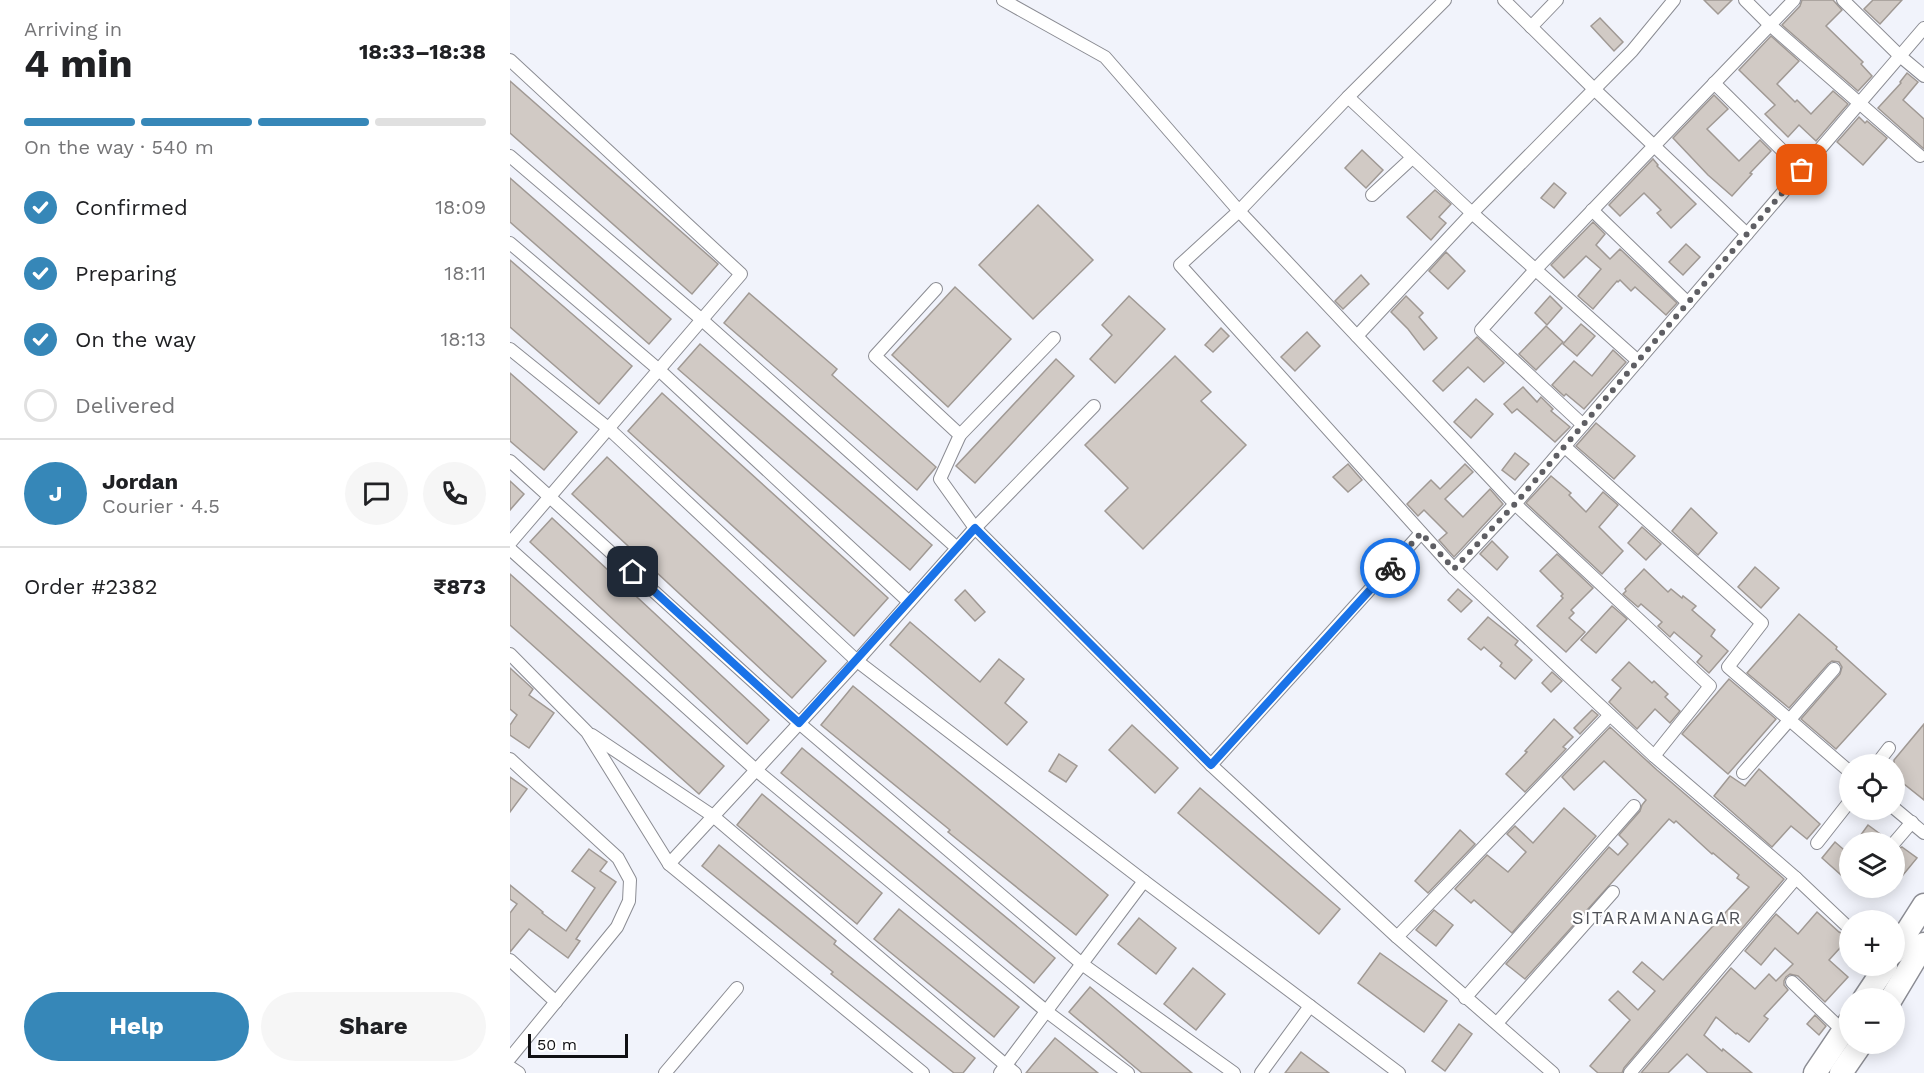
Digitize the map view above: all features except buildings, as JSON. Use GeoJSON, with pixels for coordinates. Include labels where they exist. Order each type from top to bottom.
{"type":"FeatureCollection","features":[{"type":"Feature","properties":{"kind":"highway"},"geometry":{"type":"LineString","coordinates":[[1905,935],[1924,905]]}},
{"type":"Feature","properties":{"kind":"highway"},"geometry":{"type":"LineString","coordinates":[[1898,988],[1924,944]]}},
{"type":"Feature","properties":{"kind":"highway"},"geometry":{"type":"LineString","coordinates":[[1815,1073],[1839,1046]]}},
{"type":"Feature","properties":{"kind":"highway"},"geometry":{"type":"LineString","coordinates":[[1841,1073],[1846,1054]]}},
{"type":"Feature","properties":{"kind":"street"},"geometry":{"type":"LineString","coordinates":[[1003,0],[1105,57],[1239,211],[1515,504],[1710,686],[1654,756]]}},
{"type":"Feature","properties":{"kind":"street"},"geometry":{"type":"LineString","coordinates":[[1445,0],[1239,211],[1179,265],[1454,569],[1654,756],[1796,878],[1839,919]]}},
{"type":"Feature","properties":{"kind":"street"},"geometry":{"type":"LineString","coordinates":[[1504,0],[1747,234]]}},
{"type":"Feature","properties":{"kind":"street"},"geometry":{"type":"LineString","coordinates":[[1531,27],[1557,0]]}},
{"type":"Feature","properties":{"kind":"street"},"geometry":{"type":"LineString","coordinates":[[1357,336],[1472,213],[1632,51],[1674,0]]}},
{"type":"Feature","properties":{"kind":"street"},"geometry":{"type":"LineString","coordinates":[[1745,0],[1770,25],[1920,156]]}},
{"type":"Feature","properties":{"kind":"street"},"geometry":{"type":"LineString","coordinates":[[1583,425],[1481,330],[1535,270],[1794,0]]}},
{"type":"Feature","properties":{"kind":"street"},"geometry":{"type":"LineString","coordinates":[[1843,0],[1900,56],[1924,76]]}},
{"type":"Feature","properties":{"kind":"street"},"geometry":{"type":"LineString","coordinates":[[1454,569],[1565,447],[1924,28]]}},
{"type":"Feature","properties":{"kind":"street"},"geometry":{"type":"LineString","coordinates":[[510,60],[741,274],[510,543]]}},
{"type":"Feature","properties":{"kind":"street"},"geometry":{"type":"LineString","coordinates":[[1714,83],[1802,170]]}},
{"type":"Feature","properties":{"kind":"street"},"geometry":{"type":"LineString","coordinates":[[1348,97],[1472,213],[1638,361]]}},
{"type":"Feature","properties":{"kind":"street"},"geometry":{"type":"LineString","coordinates":[[510,156],[701,319],[957,548]]}},
{"type":"Feature","properties":{"kind":"street"},"geometry":{"type":"LineString","coordinates":[[1372,195],[1412,158]]}},
{"type":"Feature","properties":{"kind":"street"},"geometry":{"type":"LineString","coordinates":[[1592,210],[1688,303]]}},
{"type":"Feature","properties":{"kind":"street"},"geometry":{"type":"LineString","coordinates":[[510,243],[658,369],[909,602]]}},
{"type":"Feature","properties":{"kind":"street"},"geometry":{"type":"LineString","coordinates":[[936,289],[875,356],[960,435]]}},
{"type":"Feature","properties":{"kind":"street"},"geometry":{"type":"LineString","coordinates":[[1054,338],[960,435],[940,479],[975,528],[1211,765],[1397,937],[1553,1073]]}},
{"type":"Feature","properties":{"kind":"street"},"geometry":{"type":"LineString","coordinates":[[510,349],[608,428],[857,661],[1399,1073]]}},
{"type":"Feature","properties":{"kind":"street"},"geometry":{"type":"LineString","coordinates":[[669,864],[857,661],[975,528],[1094,406]]}},
{"type":"Feature","properties":{"kind":"street"},"geometry":{"type":"LineString","coordinates":[[1565,447],[1762,623],[1728,667],[1839,763]]}},
{"type":"Feature","properties":{"kind":"street"},"geometry":{"type":"LineString","coordinates":[[510,461],[799,723],[1082,964],[1234,1073]]}},
{"type":"Feature","properties":{"kind":"street"},"geometry":{"type":"LineString","coordinates":[[1211,765],[1421,533]]}},
{"type":"Feature","properties":{"kind":"street"},"geometry":{"type":"LineString","coordinates":[[510,549],[756,770],[1046,1011],[1128,1073]]}},
{"type":"Feature","properties":{"kind":"street"},"geometry":{"type":"LineString","coordinates":[[510,654],[587,732],[713,816],[1007,1070],[1046,1011],[1144,881]]}},
{"type":"Feature","properties":{"kind":"street"},"geometry":{"type":"LineString","coordinates":[[1743,773],[1834,669]]}},
{"type":"Feature","properties":{"kind":"street"},"geometry":{"type":"LineString","coordinates":[[1397,937],[1611,715]]}},
{"type":"Feature","properties":{"kind":"street"},"geometry":{"type":"LineString","coordinates":[[587,732],[669,864],[923,1073]]}},
{"type":"Feature","properties":{"kind":"street"},"geometry":{"type":"LineString","coordinates":[[1884,754],[1889,748]]}},
{"type":"Feature","properties":{"kind":"street"},"geometry":{"type":"LineString","coordinates":[[510,759],[618,858],[630,880],[629,901],[617,927],[510,1058]]}},
{"type":"Feature","properties":{"kind":"street"},"geometry":{"type":"LineString","coordinates":[[1466,998],[1634,806]]}},
{"type":"Feature","properties":{"kind":"street"},"geometry":{"type":"LineString","coordinates":[[1817,843],[1839,815]]}},
{"type":"Feature","properties":{"kind":"street"},"geometry":{"type":"LineString","coordinates":[[1905,817],[1924,833]]}},
{"type":"Feature","properties":{"kind":"street"},"geometry":{"type":"LineString","coordinates":[[1903,832],[1912,822]]}},
{"type":"Feature","properties":{"kind":"street"},"geometry":{"type":"LineString","coordinates":[[1630,1073],[1796,878]]}},
{"type":"Feature","properties":{"kind":"street"},"geometry":{"type":"LineString","coordinates":[[1497,1023],[1613,892]]}},
{"type":"Feature","properties":{"kind":"street"},"geometry":{"type":"LineString","coordinates":[[510,960],[556,1002]]}},
{"type":"Feature","properties":{"kind":"street"},"geometry":{"type":"LineString","coordinates":[[1792,982],[1839,1022]]}},
{"type":"Feature","properties":{"kind":"street"},"geometry":{"type":"LineString","coordinates":[[665,1073],[737,988]]}},
{"type":"Feature","properties":{"kind":"street"},"geometry":{"type":"LineString","coordinates":[[1261,1073],[1310,1006]]}},
{"type":"Feature","properties":{"kind":"street"},"geometry":{"type":"LineString","coordinates":[[510,1066],[519,1073]]}},
{"type":"Feature","properties":{"kind":"way so far"},"geometry":{"type":"LineString","coordinates":[[1390,568],[1421,533],[1454,569],[1515,504],[1802,170]]}},
{"type":"Feature","properties":{"kind":"district","name":"SITARAMANAGAR"},"geometry":{"type":"Point","coordinates":[1657,918]}},
{"type":"Feature","properties":{"kind":"route"},"geometry":{"type":"LineString","coordinates":[[633,572],[799,723],[975,528],[1211,765],[1390,568]]}}]}
